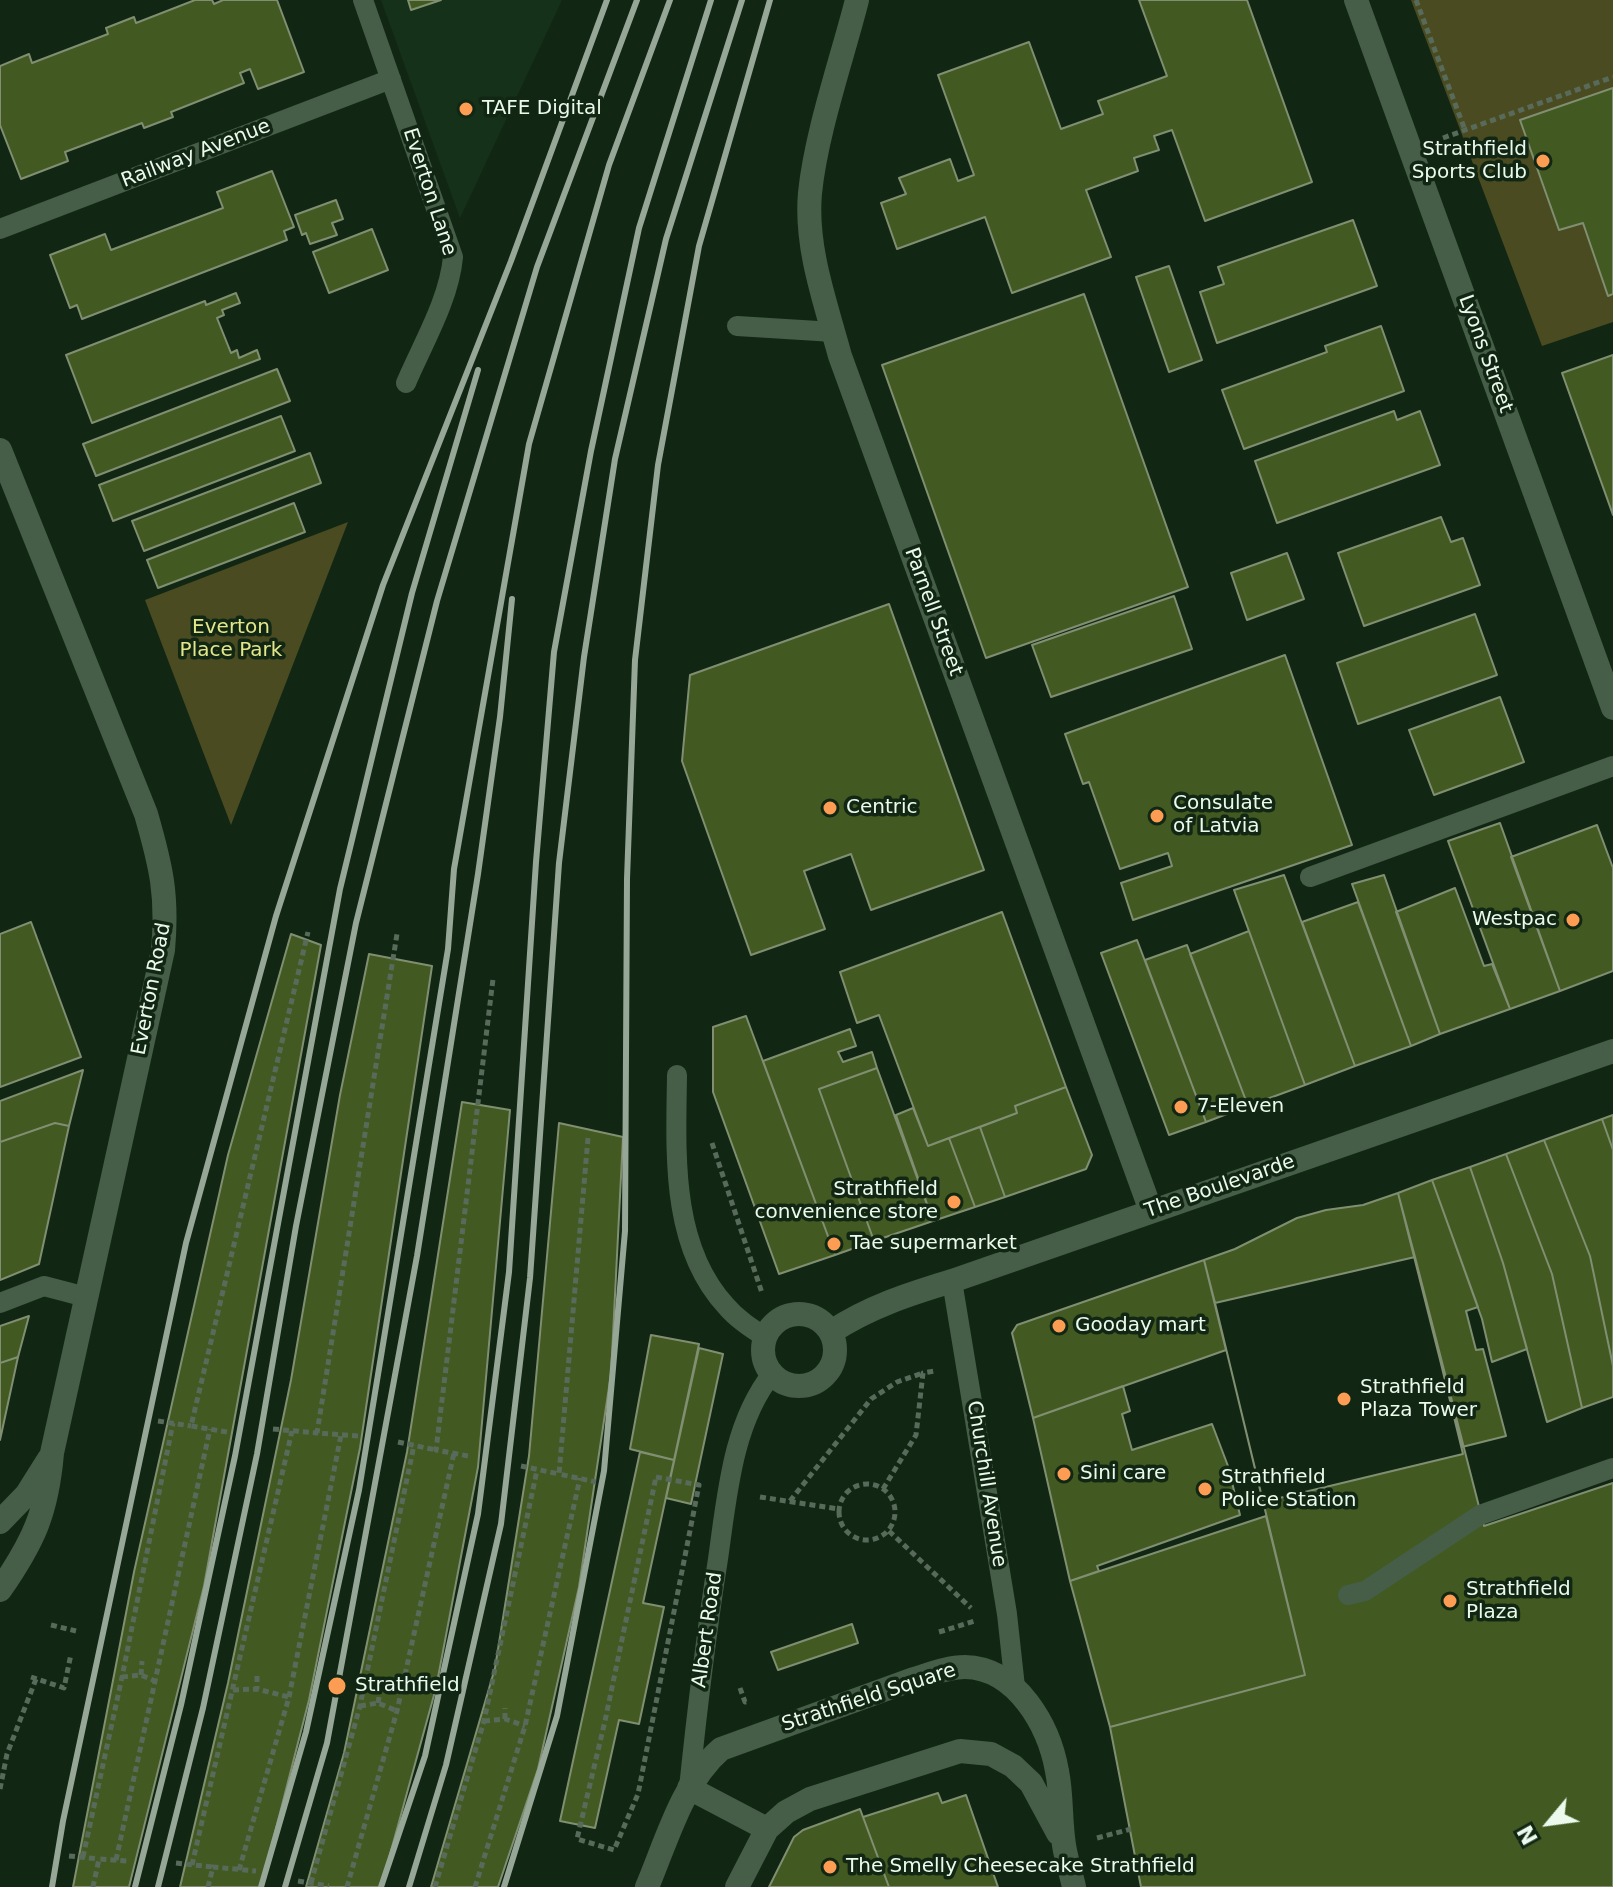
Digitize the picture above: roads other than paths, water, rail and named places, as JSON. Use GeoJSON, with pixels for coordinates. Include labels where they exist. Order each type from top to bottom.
{"type":"FeatureCollection","features":[{"type":"Feature","properties":{"kind":"street","name":"Parnell Street"},"geometry":{"type":"LineString","coordinates":[[857,0],[818,148],[810,194],[813,242],[822,294],[845,371],[1151,1211]]}},
{"type":"Feature","properties":{"kind":"street","name":"Lyons Street"},"geometry":{"type":"LineString","coordinates":[[1356,0],[1612,704]]}},
{"type":"Feature","properties":{"kind":"street","name":"Everton Road"},"geometry":{"type":"LineString","coordinates":[[0,450],[146,814],[160,863],[167,910],[163,950],[52,1453]]}},
{"type":"Feature","properties":{"kind":"street","name":"The Boulevarde"},"geometry":{"type":"LineString","coordinates":[[831,1332],[872,1308],[1613,1051]]}},
{"type":"Feature","properties":{"kind":"street"},"geometry":{"type":"LineString","coordinates":[[802,1313],[824,1323],[831,1332],[835,1356],[825,1376],[804,1386],[780,1382],[763,1356],[765,1337],[780,1319],[802,1313]]}},
{"type":"Feature","properties":{"kind":"street"},"geometry":{"type":"LineString","coordinates":[[0,1522],[27,1494],[52,1453]]}},
{"type":"Feature","properties":{"kind":"street"},"geometry":{"type":"LineString","coordinates":[[0,1590],[23,1556],[41,1520],[52,1453]]}},
{"type":"Feature","properties":{"kind":"street","name":"Strathfield Square"},"geometry":{"type":"LineString","coordinates":[[689,1788],[699,1771],[721,1749],[941,1671],[966,1667],[992,1673],[1015,1687],[1033,1709],[1048,1739],[1054,1760],[1064,1846]]}},
{"type":"Feature","properties":{"kind":"street"},"geometry":{"type":"LineString","coordinates":[[737,1887],[767,1829],[786,1812],[810,1799],[960,1751],[991,1754],[1013,1766],[1031,1783],[1064,1846],[1074,1887]]}},
{"type":"Feature","properties":{"kind":"street"},"geometry":{"type":"LineString","coordinates":[[689,1788],[767,1829]]}},
{"type":"Feature","properties":{"kind":"street","name":"Albert Road"},"geometry":{"type":"LineString","coordinates":[[647,1887],[689,1788]]}},
{"type":"Feature","properties":{"kind":"lane","name":"Everton Lane"},"geometry":{"type":"LineString","coordinates":[[363,0],[453,257],[444,296],[406,383]]}},
{"type":"Feature","properties":{"kind":"lane","name":"Railway Avenue"},"geometry":{"type":"LineString","coordinates":[[0,229],[391,79]]}},
{"type":"Feature","properties":{"kind":"lane"},"geometry":{"type":"LineString","coordinates":[[737,326],[834,332]]}},
{"type":"Feature","properties":{"kind":"lane"},"geometry":{"type":"LineString","coordinates":[[1310,877],[1613,766]]}},
{"type":"Feature","properties":{"kind":"lane"},"geometry":{"type":"LineString","coordinates":[[677,1075],[675,1155],[687,1237],[698,1266],[719,1298],[735,1315],[765,1337]]}},
{"type":"Feature","properties":{"kind":"lane","name":"Churchill Avenue"},"geometry":{"type":"LineString","coordinates":[[952,1281],[1005,1598],[1015,1687]]}},
{"type":"Feature","properties":{"kind":"lane"},"geometry":{"type":"LineString","coordinates":[[0,1303],[44,1286],[86,1297]]}},
{"type":"Feature","properties":{"kind":"lane","name":"Albert Road"},"geometry":{"type":"LineString","coordinates":[[689,1788],[703,1654],[728,1491],[748,1414],[759,1390],[772,1374]]}},
{"type":"Feature","properties":{"kind":"lane"},"geometry":{"type":"LineString","coordinates":[[1348,1595],[1365,1591],[1480,1515],[1613,1468]]}},
{"type":"Feature","properties":{"kind":"railway"},"geometry":{"type":"LineString","coordinates":[[52,1887],[63,1821],[186,1243],[276,916],[383,585],[511,261],[607,0]]}},
{"type":"Feature","properties":{"kind":"railway"},"geometry":{"type":"LineString","coordinates":[[158,1887],[203,1708],[257,1454],[296,1226],[356,923],[437,601],[537,267],[637,0]]}},
{"type":"Feature","properties":{"kind":"railway"},"geometry":{"type":"LineString","coordinates":[[261,1887],[306,1732],[359,1490],[448,949],[454,869],[529,444],[609,165],[670,0]]}},
{"type":"Feature","properties":{"kind":"railway"},"geometry":{"type":"LineString","coordinates":[[381,1887],[425,1756],[478,1514],[509,1272],[536,862],[554,652],[591,451],[639,228],[711,0]]}},
{"type":"Feature","properties":{"kind":"railway"},"geometry":{"type":"LineString","coordinates":[[409,1887],[446,1765],[501,1524],[530,1278],[559,863],[584,657],[615,459],[666,239],[742,0]]}},
{"type":"Feature","properties":{"kind":"railway"},"geometry":{"type":"LineString","coordinates":[[504,1887],[557,1716],[604,1471],[625,1231],[627,879],[635,660],[658,465],[699,246],[770,0]]}},
{"type":"Feature","properties":{"kind":"railway"},"geometry":{"type":"LineString","coordinates":[[135,1887],[181,1705],[235,1456],[340,889],[412,593],[478,370]]}},
{"type":"Feature","properties":{"kind":"railway"},"geometry":{"type":"LineString","coordinates":[[285,1887],[327,1743],[417,1256],[478,874],[500,717],[512,599]]}},
{"type":"Feature","properties":{"kind":"place","name":"TAFE Digital"},"geometry":{"type":"Point","coordinates":[466,109]}},
{"type":"Feature","properties":{"kind":"place","name":"Strathfield Sports Club"},"geometry":{"type":"Point","coordinates":[1543,161]}},
{"type":"Feature","properties":{"kind":"place","name":"Centric"},"geometry":{"type":"Point","coordinates":[830,808]}},
{"type":"Feature","properties":{"kind":"place","name":"Consulate of Latvia"},"geometry":{"type":"Point","coordinates":[1157,816]}},
{"type":"Feature","properties":{"kind":"place","name":"Westpac"},"geometry":{"type":"Point","coordinates":[1573,920]}},
{"type":"Feature","properties":{"kind":"place","name":"7-Eleven"},"geometry":{"type":"Point","coordinates":[1181,1107]}},
{"type":"Feature","properties":{"kind":"place","name":"Strathfield convenience store"},"geometry":{"type":"Point","coordinates":[954,1202]}},
{"type":"Feature","properties":{"kind":"place","name":"Tae supermarket"},"geometry":{"type":"Point","coordinates":[834,1244]}},
{"type":"Feature","properties":{"kind":"place","name":"Gooday mart"},"geometry":{"type":"Point","coordinates":[1059,1326]}},
{"type":"Feature","properties":{"kind":"place","name":"Strathfield Plaza Tower"},"geometry":{"type":"Point","coordinates":[1344,1399]}},
{"type":"Feature","properties":{"kind":"place","name":"Sini care"},"geometry":{"type":"Point","coordinates":[1064,1474]}},
{"type":"Feature","properties":{"kind":"place","name":"Strathfield Police Station"},"geometry":{"type":"Point","coordinates":[1205,1489]}},
{"type":"Feature","properties":{"kind":"place","name":"Strathfield Plaza"},"geometry":{"type":"Point","coordinates":[1450,1601]}},
{"type":"Feature","properties":{"kind":"place","name":"Strathfield"},"geometry":{"type":"Point","coordinates":[337,1686]}},
{"type":"Feature","properties":{"kind":"place","name":"The Smelly Cheesecake Strathfield"},"geometry":{"type":"Point","coordinates":[830,1867]}},
{"type":"Feature","properties":{"kind":"park label","name":"Everton Place Park"},"geometry":{"type":"Point","coordinates":[231,640]}}]}
